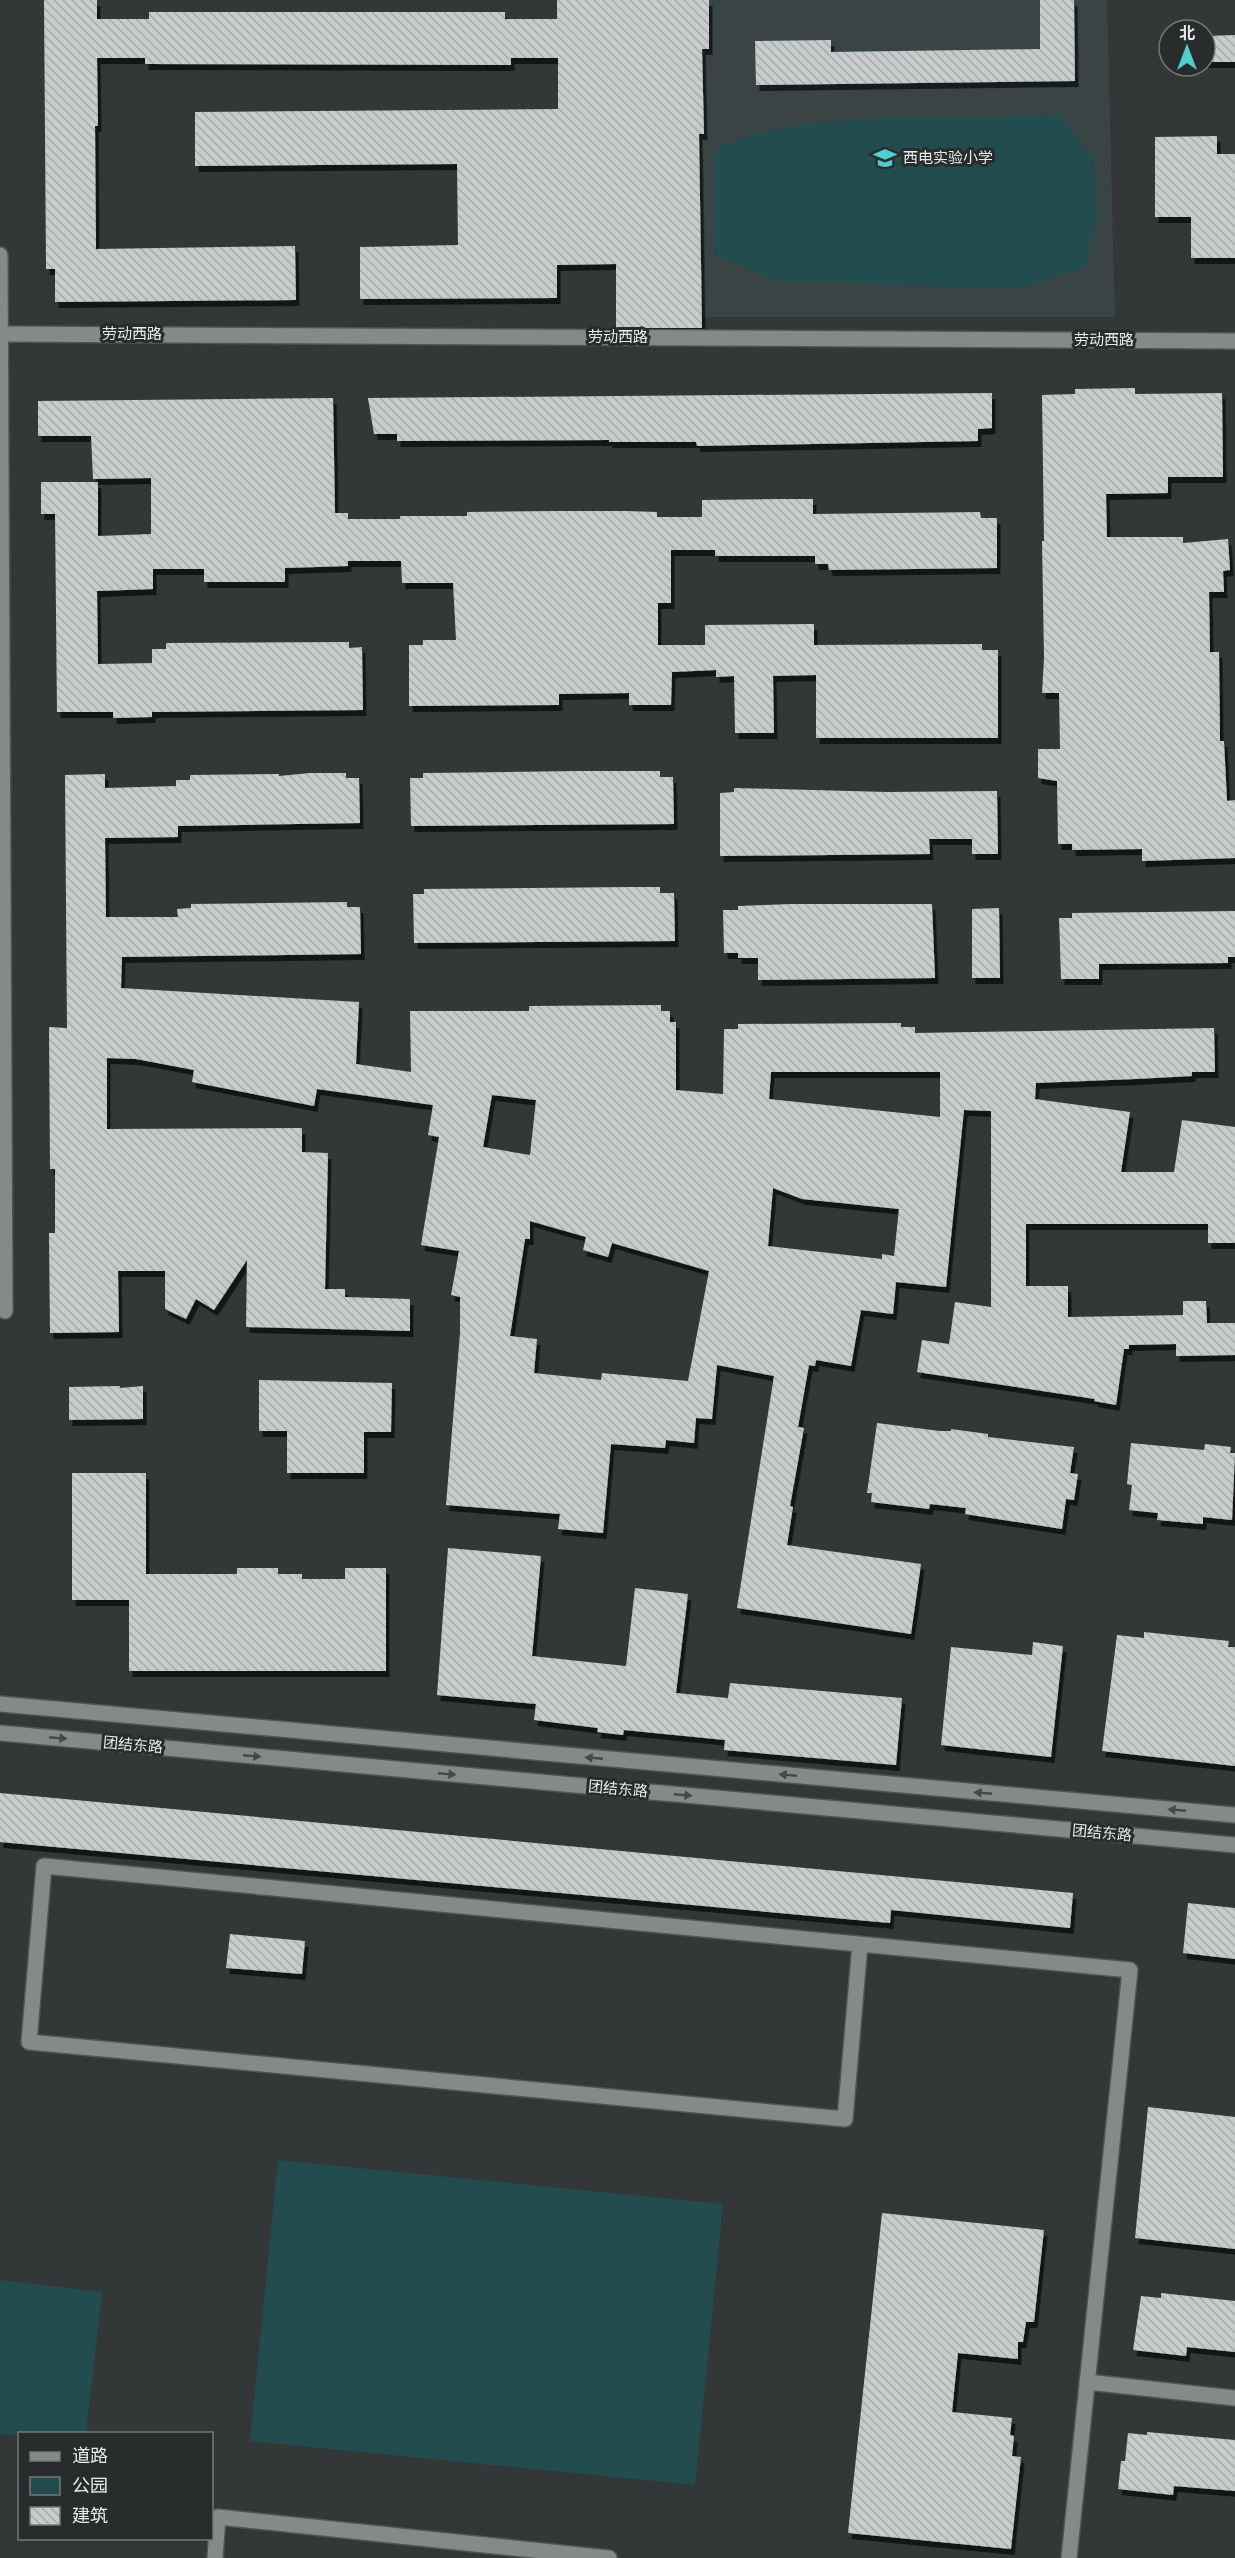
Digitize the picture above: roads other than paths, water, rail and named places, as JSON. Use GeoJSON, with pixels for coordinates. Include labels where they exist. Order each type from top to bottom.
{"type":"FeatureCollection","features":[{"type":"Feature","properties":{"kind":"street"},"geometry":{"type":"LineString","coordinates":[[0,255],[5,1311]]}},
{"type":"Feature","properties":{"kind":"street","name":"劳动西路"},"geometry":{"type":"LineString","coordinates":[[0,334],[1235,341]]}},
{"type":"Feature","properties":{"kind":"street"},"geometry":{"type":"LineString","coordinates":[[0,1704],[1235,1815]]}},
{"type":"Feature","properties":{"kind":"street","name":"团结东路"},"geometry":{"type":"LineString","coordinates":[[0,1733],[1235,1845]]}},
{"type":"Feature","properties":{"kind":"street"},"geometry":{"type":"LineString","coordinates":[[860,1944],[844,2119],[30,2042],[44,1866],[860,1944],[1130,1970],[1069,2558]]}},
{"type":"Feature","properties":{"kind":"street"},"geometry":{"type":"LineString","coordinates":[[1087,2382],[1235,2398]]}},
{"type":"Feature","properties":{"kind":"street"},"geometry":{"type":"LineString","coordinates":[[215,2558],[218,2517],[609,2558]]}},
{"type":"Feature","properties":{"kind":"place","name":"西电实验小学"},"geometry":{"type":"Point","coordinates":[885,158]}}]}
